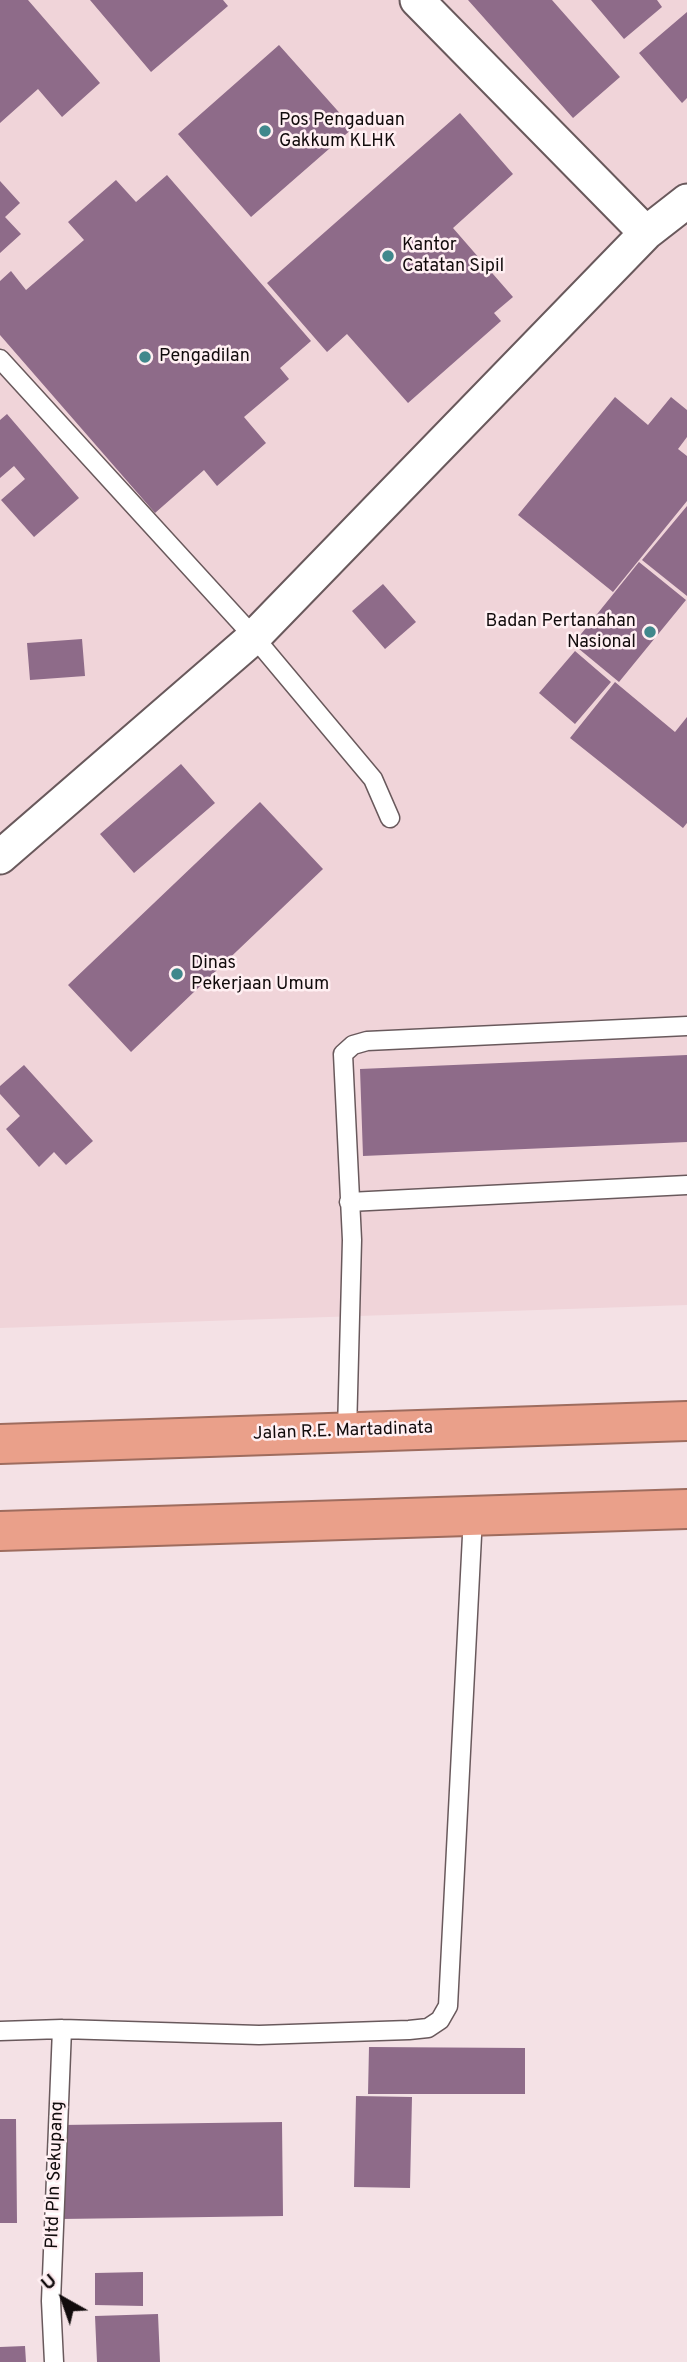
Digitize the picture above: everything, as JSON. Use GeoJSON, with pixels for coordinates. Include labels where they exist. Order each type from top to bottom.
{"type":"FeatureCollection","features":[{"type":"Feature","properties":{"kind":"highway","name":"Jalan R.E. Martadinata"},"geometry":{"type":"LineString","coordinates":[[0,1444],[687,1422]]}},
{"type":"Feature","properties":{"kind":"highway"},"geometry":{"type":"LineString","coordinates":[[0,1531],[687,1509]]}},
{"type":"Feature","properties":{"kind":"street"},"geometry":{"type":"LineString","coordinates":[[417,0],[646,233]]}},
{"type":"Feature","properties":{"kind":"street"},"geometry":{"type":"LineString","coordinates":[[0,857],[254,637],[646,233],[687,201]]}},
{"type":"Feature","properties":{"kind":"lane"},"geometry":{"type":"LineString","coordinates":[[0,359],[254,637],[373,779],[390,818]]}},
{"type":"Feature","properties":{"kind":"lane"},"geometry":{"type":"LineString","coordinates":[[348,1432],[352,1240],[341,1064],[343,1054],[353,1045],[367,1041],[687,1026]]}},
{"type":"Feature","properties":{"kind":"lane"},"geometry":{"type":"LineString","coordinates":[[349,1202],[687,1185]]}},
{"type":"Feature","properties":{"kind":"lane"},"geometry":{"type":"LineString","coordinates":[[0,2031],[62,2029],[259,2035],[409,2030],[428,2028],[440,2020],[448,2006],[473,1516]]}},
{"type":"Feature","properties":{"kind":"lane","name":"Pltd Pln Sekupang"},"geometry":{"type":"LineString","coordinates":[[54,2362],[51,2301],[62,2029]]}},
{"type":"Feature","properties":{"kind":"shaded area"},"geometry":{"type":"Polygon","coordinates":[[[0,0],[687,0],[687,1305],[0,1328],[0,0]]]}},
{"type":"Feature","properties":{"kind":"building"},"geometry":{"type":"Polygon","coordinates":[[[0,0],[28,0],[100,83],[62,117],[38,89],[0,123],[0,0]]]}},
{"type":"Feature","properties":{"kind":"building"},"geometry":{"type":"Polygon","coordinates":[[[90,0],[223,0],[228,6],[151,72],[90,0]]]}},
{"type":"Feature","properties":{"kind":"building"},"geometry":{"type":"Polygon","coordinates":[[[468,0],[552,0],[620,77],[573,118],[468,0]]]}},
{"type":"Feature","properties":{"kind":"building"},"geometry":{"type":"Polygon","coordinates":[[[591,0],[657,0],[662,7],[624,39],[591,0]]]}},
{"type":"Feature","properties":{"kind":"building"},"geometry":{"type":"Polygon","coordinates":[[[687,12],[687,98],[682,103],[639,53],[687,12]]]}},
{"type":"Feature","properties":{"kind":"building","name":"Pos Pengaduan Gakkum KLHK"},"geometry":{"type":"Polygon","coordinates":[[[279,45],[353,128],[251,217],[178,134],[279,45]]]}},
{"type":"Feature","properties":{"kind":"building","name":"Kantor Catatan Sipil"},"geometry":{"type":"Polygon","coordinates":[[[460,113],[513,174],[453,228],[513,297],[494,313],[501,321],[408,403],[347,334],[327,352],[267,283],[460,113]]]}},
{"type":"Feature","properties":{"kind":"building","name":"Pengadilan"},"geometry":{"type":"Polygon","coordinates":[[[167,175],[311,341],[280,368],[289,379],[244,417],[266,443],[217,486],[204,470],[155,513],[0,335],[0,281],[11,271],[26,290],[84,240],[68,222],[116,180],[136,202],[167,175]]]}},
{"type":"Feature","properties":{"kind":"building"},"geometry":{"type":"Polygon","coordinates":[[[0,181],[20,203],[5,217],[21,234],[0,253],[0,181]]]}},
{"type":"Feature","properties":{"kind":"building"},"geometry":{"type":"Polygon","coordinates":[[[615,397],[648,425],[671,397],[687,410],[687,437],[678,449],[687,456],[687,501],[613,592],[518,515],[615,397]]]}},
{"type":"Feature","properties":{"kind":"building"},"geometry":{"type":"Polygon","coordinates":[[[7,414],[79,498],[34,537],[1,500],[25,479],[14,466],[0,478],[0,420],[7,414]]]}},
{"type":"Feature","properties":{"kind":"building"},"geometry":{"type":"Polygon","coordinates":[[[687,506],[687,596],[642,560],[687,506]]]}},
{"type":"Feature","properties":{"kind":"building"},"geometry":{"type":"Polygon","coordinates":[[[639,562],[686,600],[619,682],[573,644],[639,562]]]}},
{"type":"Feature","properties":{"kind":"building"},"geometry":{"type":"Polygon","coordinates":[[[383,584],[416,622],[385,649],[352,611],[383,584]]]}},
{"type":"Feature","properties":{"kind":"building"},"geometry":{"type":"Polygon","coordinates":[[[82,639],[85,676],[30,680],[27,643],[82,639]]]}},
{"type":"Feature","properties":{"kind":"building"},"geometry":{"type":"Polygon","coordinates":[[[575,651],[611,682],[575,724],[539,693],[575,651]]]}},
{"type":"Feature","properties":{"kind":"building"},"geometry":{"type":"Polygon","coordinates":[[[615,682],[675,732],[687,717],[687,823],[683,828],[570,738],[615,682]]]}},
{"type":"Feature","properties":{"kind":"building"},"geometry":{"type":"Polygon","coordinates":[[[181,764],[215,803],[134,873],[100,834],[181,764]]]}},
{"type":"Feature","properties":{"kind":"building"},"geometry":{"type":"Polygon","coordinates":[[[260,802],[323,869],[131,1052],[68,985],[260,802]]]}},
{"type":"Feature","properties":{"kind":"building"},"geometry":{"type":"Polygon","coordinates":[[[687,1055],[687,1142],[363,1156],[360,1069],[687,1055]]]}},
{"type":"Feature","properties":{"kind":"building"},"geometry":{"type":"Polygon","coordinates":[[[24,1065],[93,1141],[66,1165],[54,1152],[39,1167],[6,1129],[20,1116],[0,1094],[0,1086],[24,1065]]]}},
{"type":"Feature","properties":{"kind":"building"},"geometry":{"type":"Polygon","coordinates":[[[369,2047],[525,2048],[525,2094],[368,2094],[369,2047]]]}},
{"type":"Feature","properties":{"kind":"building"},"geometry":{"type":"Polygon","coordinates":[[[356,2096],[412,2097],[410,2188],[354,2187],[356,2096]]]}},
{"type":"Feature","properties":{"kind":"building"},"geometry":{"type":"Polygon","coordinates":[[[0,2119],[16,2119],[17,2223],[0,2223],[0,2119]]]}},
{"type":"Feature","properties":{"kind":"building"},"geometry":{"type":"Polygon","coordinates":[[[282,2122],[283,2216],[61,2219],[61,2125],[282,2122]]]}},
{"type":"Feature","properties":{"kind":"building"},"geometry":{"type":"Polygon","coordinates":[[[143,2272],[143,2306],[95,2305],[95,2273],[143,2272]]]}},
{"type":"Feature","properties":{"kind":"building"},"geometry":{"type":"Polygon","coordinates":[[[158,2314],[160,2362],[97,2362],[95,2316],[158,2314]]]}},
{"type":"Feature","properties":{"kind":"building"},"geometry":{"type":"Polygon","coordinates":[[[25,2346],[26,2362],[0,2362],[0,2347],[25,2346]]]}},
{"type":"Feature","properties":{"kind":"place","name":"Pos Pengaduan Gakkum KLHK"},"geometry":{"type":"Point","coordinates":[265,131]}},
{"type":"Feature","properties":{"kind":"place","name":"Kantor Catatan Sipil"},"geometry":{"type":"Point","coordinates":[388,256]}},
{"type":"Feature","properties":{"kind":"place","name":"Pengadilan"},"geometry":{"type":"Point","coordinates":[145,357]}},
{"type":"Feature","properties":{"kind":"place","name":"Badan Pertanahan Nasional"},"geometry":{"type":"Point","coordinates":[650,632]}},
{"type":"Feature","properties":{"kind":"place","name":"Dinas Pekerjaan Umum"},"geometry":{"type":"Point","coordinates":[177,974]}}]}
